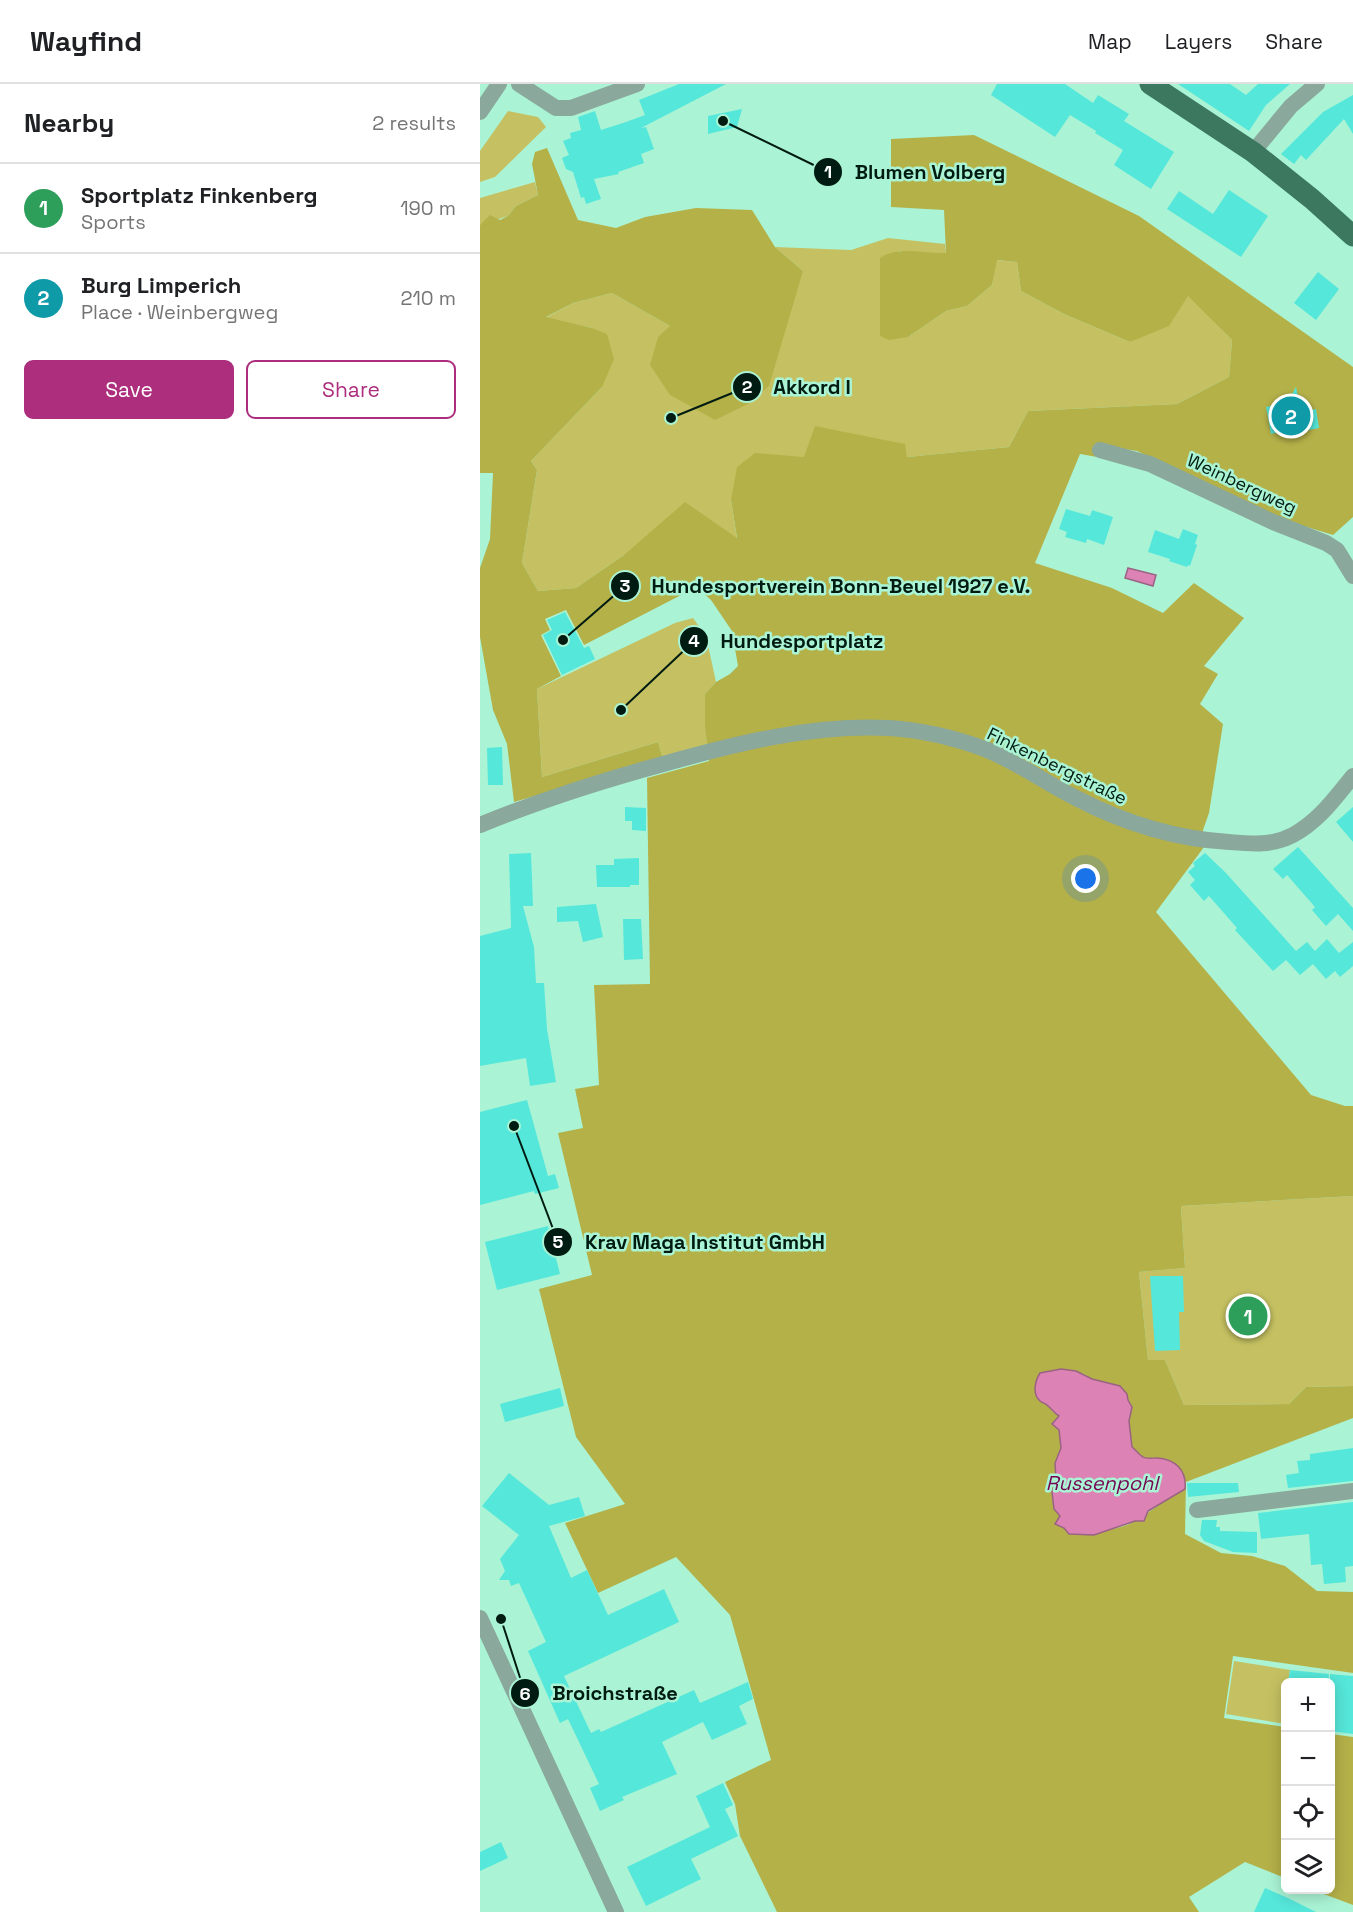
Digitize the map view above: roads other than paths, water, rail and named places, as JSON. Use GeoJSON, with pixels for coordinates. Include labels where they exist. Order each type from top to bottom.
{"type":"FeatureCollection","features":[{"type":"Feature","properties":{"kind":"main road"},"geometry":{"type":"LineString","coordinates":[[1150,84],[1252,152],[1353,236]]}},
{"type":"Feature","properties":{"kind":"street"},"geometry":{"type":"LineString","coordinates":[[480,112],[499,84]]}},
{"type":"Feature","properties":{"kind":"street"},"geometry":{"type":"LineString","coordinates":[[519,84],[556,108],[571,108],[637,84]]}},
{"type":"Feature","properties":{"kind":"street"},"geometry":{"type":"LineString","coordinates":[[1252,152],[1291,106],[1317,84]]}},
{"type":"Feature","properties":{"kind":"street","name":"Weinbergweg"},"geometry":{"type":"LineString","coordinates":[[1100,450],[1150,464],[1273,522],[1326,543],[1336,550],[1353,576]]}},
{"type":"Feature","properties":{"kind":"street","name":"Finkenbergstraße"},"geometry":{"type":"LineString","coordinates":[[480,825],[608,779],[730,745],[846,728],[890,728],[941,736],[964,743],[986,750],[1118,818],[1151,829],[1215,841],[1264,844],[1277,842],[1293,835],[1313,822],[1353,776]]}},
{"type":"Feature","properties":{"kind":"street"},"geometry":{"type":"LineString","coordinates":[[1197,1510],[1353,1491]]}},
{"type":"Feature","properties":{"kind":"street"},"geometry":{"type":"LineString","coordinates":[[480,1618],[616,1912]]}},
{"type":"Feature","properties":{"kind":"water"},"geometry":{"type":"Polygon","coordinates":[[[1128,568],[1156,575],[1153,586],[1125,578],[1128,568]]]}},
{"type":"Feature","properties":{"kind":"water","name":"Russenpohl"},"geometry":{"type":"Polygon","coordinates":[[[1061,1369],[1076,1371],[1092,1379],[1120,1386],[1127,1394],[1132,1407],[1129,1421],[1132,1447],[1144,1458],[1169,1461],[1182,1471],[1185,1489],[1148,1511],[1144,1521],[1135,1521],[1094,1535],[1069,1534],[1064,1528],[1055,1524],[1060,1516],[1054,1509],[1052,1492],[1056,1480],[1055,1463],[1061,1448],[1059,1430],[1052,1424],[1059,1416],[1037,1398],[1035,1387],[1040,1373],[1061,1369]]]}},
{"type":"Feature","properties":{"kind":"place","name":"Blumen Volberg"},"geometry":{"type":"Point","coordinates":[723,121]}},
{"type":"Feature","properties":{"kind":"place","name":"Burg Limperich"},"geometry":{"type":"Point","coordinates":[1291,416]}},
{"type":"Feature","properties":{"kind":"place","name":"Akkord I"},"geometry":{"type":"Point","coordinates":[671,418]}},
{"type":"Feature","properties":{"kind":"place","name":"Hundesportverein Bonn-Beuel 1927 e.V."},"geometry":{"type":"Point","coordinates":[563,640]}},
{"type":"Feature","properties":{"kind":"place","name":"Hundesportplatz"},"geometry":{"type":"Point","coordinates":[621,710]}},
{"type":"Feature","properties":{"kind":"place","name":"Krav Maga Institut GmbH"},"geometry":{"type":"Point","coordinates":[514,1126]}},
{"type":"Feature","properties":{"kind":"place","name":"Sportplatz Finkenberg"},"geometry":{"type":"Point","coordinates":[1248,1316]}},
{"type":"Feature","properties":{"kind":"place","name":"Broichstraße"},"geometry":{"type":"Point","coordinates":[501,1619]}}]}
